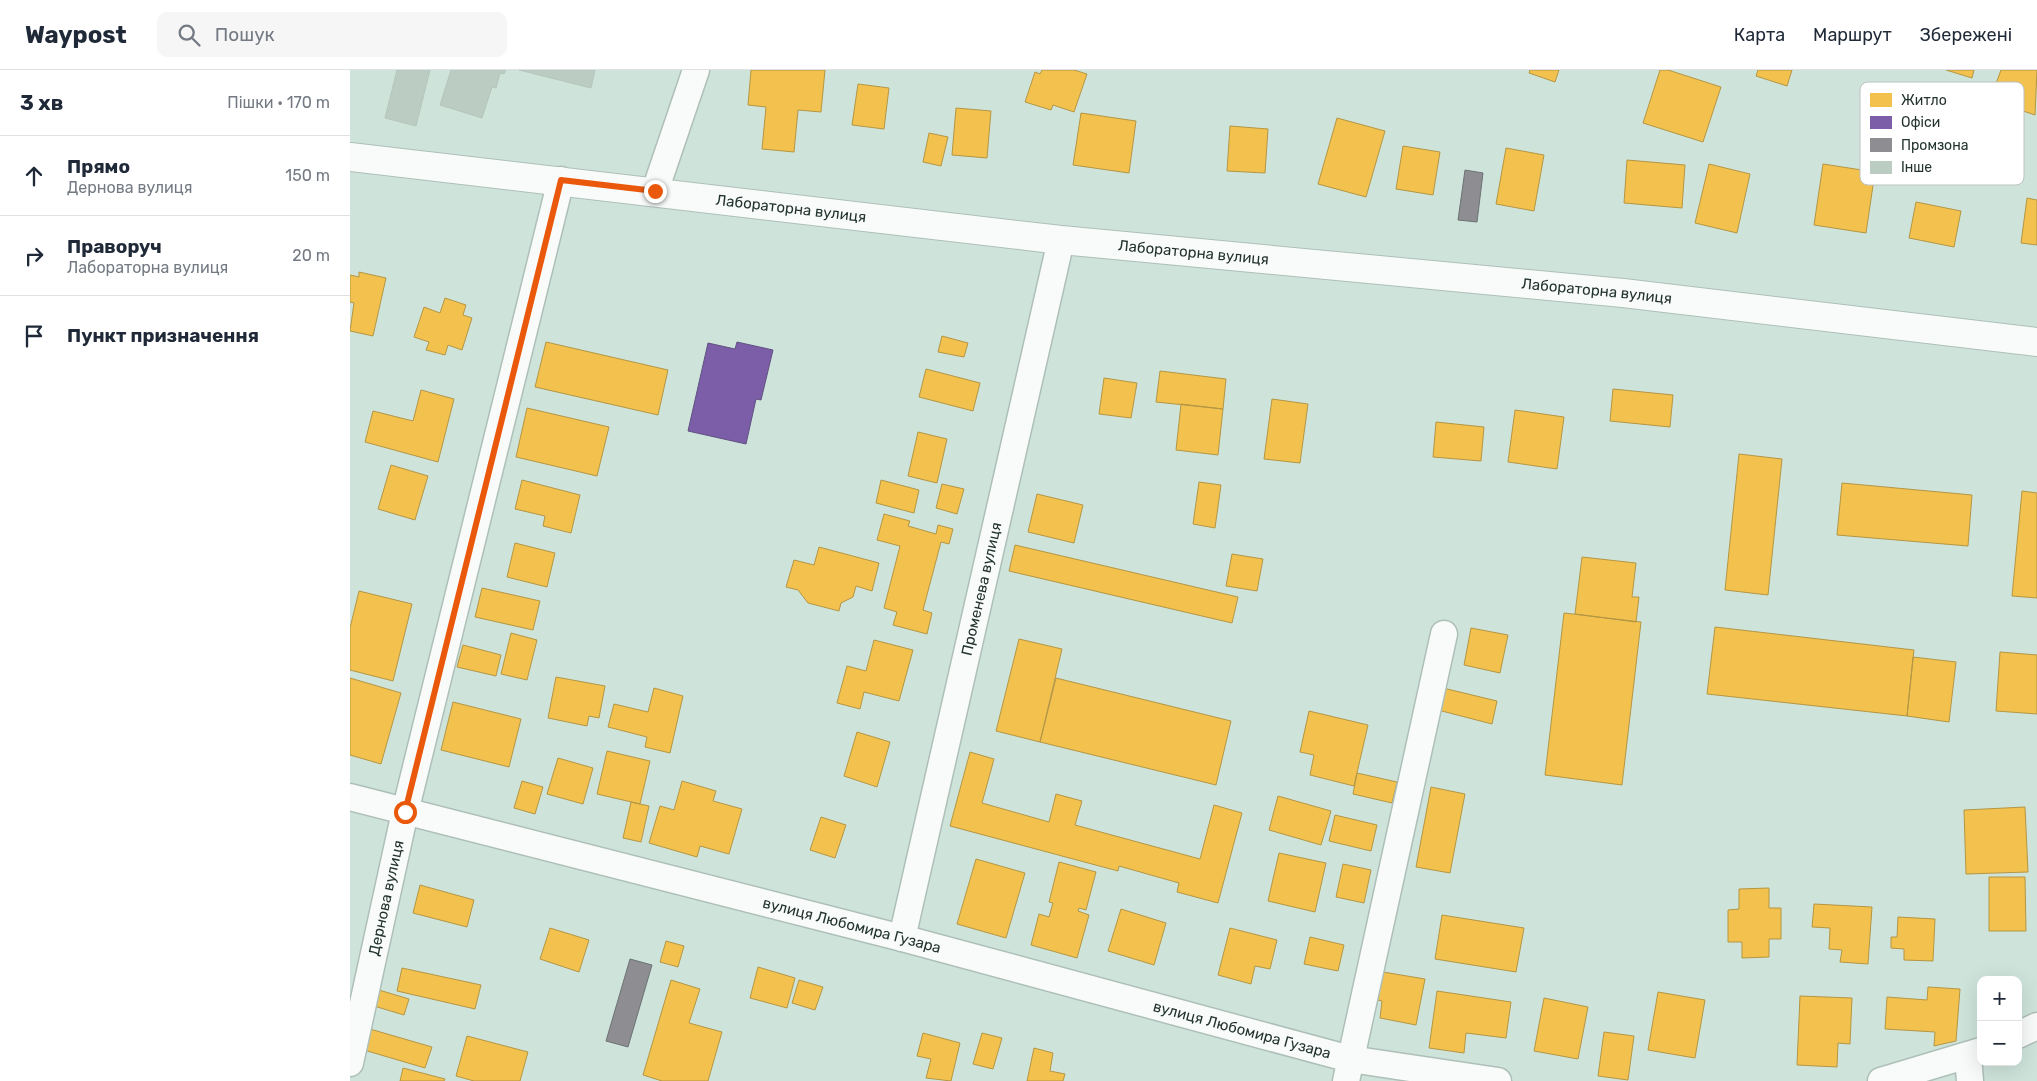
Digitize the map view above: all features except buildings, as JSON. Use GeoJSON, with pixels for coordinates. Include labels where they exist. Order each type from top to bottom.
{"type":"FeatureCollection","features":[{"type":"Feature","properties":{"kind":"main road","name":"Лабораторна вулиця"},"geometry":{"type":"LineString","coordinates":[[350,157],[561,180],[1061,240],[1623,293],[2037,342]]}},
{"type":"Feature","properties":{"kind":"street"},"geometry":{"type":"LineString","coordinates":[[655,191],[696,70]]}},
{"type":"Feature","properties":{"kind":"street","name":"Дернова вулиця"},"geometry":{"type":"LineString","coordinates":[[350,1063],[405,812],[561,180]]}},
{"type":"Feature","properties":{"kind":"street","name":"Променева вулиця"},"geometry":{"type":"LineString","coordinates":[[902,938],[1061,240]]}},
{"type":"Feature","properties":{"kind":"street","name":"вулиця Любомира Гузара"},"geometry":{"type":"LineString","coordinates":[[1348,1070],[1444,634]]}},
{"type":"Feature","properties":{"kind":"street","name":"вулиця Любомира Гузара"},"geometry":{"type":"LineString","coordinates":[[350,797],[902,938],[1348,1070],[1498,1081]]}},
{"type":"Feature","properties":{"kind":"street"},"geometry":{"type":"LineString","coordinates":[[2022,1032],[2037,1026]]}},
{"type":"Feature","properties":{"kind":"street"},"geometry":{"type":"LineString","coordinates":[[1880,1081],[1973,1063]]}},
{"type":"Feature","properties":{"kind":"route"},"geometry":{"type":"LineString","coordinates":[[405,812],[561,180],[655,191]]}}]}
